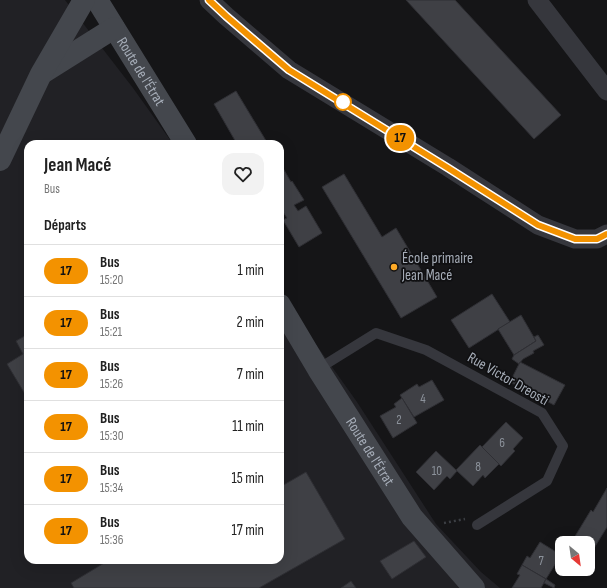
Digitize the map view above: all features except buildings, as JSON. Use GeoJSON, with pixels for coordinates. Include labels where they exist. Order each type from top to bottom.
{"type":"FeatureCollection","features":[{"type":"Feature","properties":{"kind":"main road"},"geometry":{"type":"LineString","coordinates":[[0,160],[41,74],[84,0]]}},
{"type":"Feature","properties":{"kind":"main road","name":"Route de l'Étrat"},"geometry":{"type":"LineString","coordinates":[[97,0],[184,140]]}},
{"type":"Feature","properties":{"kind":"main road"},"geometry":{"type":"LineString","coordinates":[[41,74],[114,28]]}},
{"type":"Feature","properties":{"kind":"main road","name":"Route de l'Étrat"},"geometry":{"type":"LineString","coordinates":[[284,312],[318,369],[412,517],[474,588]]}},
{"type":"Feature","properties":{"kind":"street"},"geometry":{"type":"LineString","coordinates":[[209,0],[289,70],[538,225],[575,239],[597,239],[607,234]]}},
{"type":"Feature","properties":{"kind":"street"},"geometry":{"type":"LineString","coordinates":[[537,0],[607,91]]}},
{"type":"Feature","properties":{"kind":"lane","name":"Rue Victor Dreosti"},"geometry":{"type":"LineString","coordinates":[[318,369],[376,333],[426,350],[542,413],[563,446],[547,481],[478,524]]}},
{"type":"Feature","properties":{"kind":"path"},"geometry":{"type":"LineString","coordinates":[[422,527],[495,514]]}},
{"type":"Feature","properties":{"kind":"shaded area"},"geometry":{"type":"Polygon","coordinates":[[[0,0],[65,0],[133,88],[170,140],[24,140],[24,564],[284,564],[284,300],[357,402],[436,524],[481,572],[500,588],[0,588],[0,0]]]}},
{"type":"Feature","properties":{"kind":"bus line","name":"17"},"geometry":{"type":"LineString","coordinates":[[209,0],[289,70],[538,225],[575,239],[597,239],[607,234]]}},
{"type":"Feature","properties":{"kind":"place","name":"École primaire Jean Macé"},"geometry":{"type":"Point","coordinates":[394,267]}}]}
